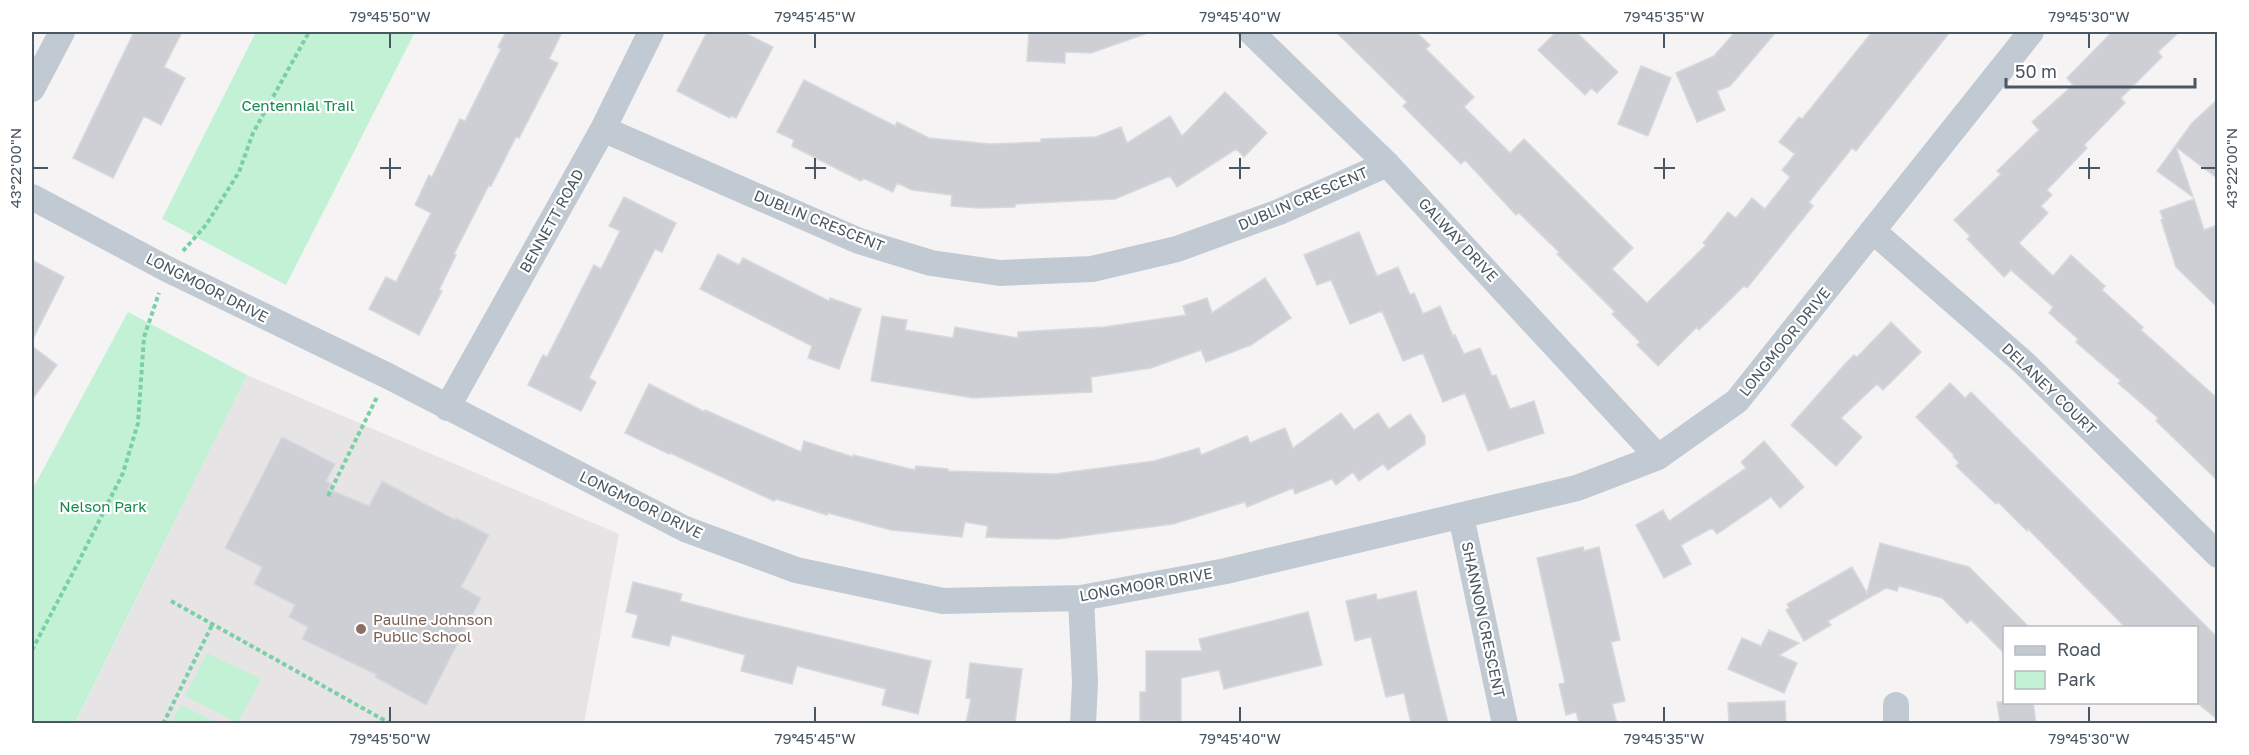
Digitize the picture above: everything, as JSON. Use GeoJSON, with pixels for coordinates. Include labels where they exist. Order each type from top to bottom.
{"type":"FeatureCollection","features":[{"type":"Feature","properties":{"kind":"street"},"geometry":{"type":"LineString","coordinates":[[32,89],[62,32]]}},
{"type":"Feature","properties":{"kind":"street","name":"BENNETT ROAD"},"geometry":{"type":"LineString","coordinates":[[447,408],[603,129],[651,32]]}},
{"type":"Feature","properties":{"kind":"street","name":"GALWAY DRIVE"},"geometry":{"type":"LineString","coordinates":[[1251,32],[1387,164],[1658,457]]}},
{"type":"Feature","properties":{"kind":"street","name":"LONGMOOR DRIVE"},"geometry":{"type":"LineString","coordinates":[[32,197],[167,269],[388,376],[685,529],[796,570],[943,601],[1081,598],[1226,571],[1577,488],[1658,457],[1737,401],[2031,32]]}},
{"type":"Feature","properties":{"kind":"street","name":"DUBLIN CRESCENT"},"geometry":{"type":"LineString","coordinates":[[603,129],[860,241],[931,263],[1000,273],[1092,269],[1178,249],[1279,212],[1387,164]]}},
{"type":"Feature","properties":{"kind":"street","name":"DELANEY COURT"},"geometry":{"type":"LineString","coordinates":[[1873,231],[2024,363],[2217,555]]}},
{"type":"Feature","properties":{"kind":"street","name":"SHANNON CRESCENT"},"geometry":{"type":"LineString","coordinates":[[1461,516],[1505,723]]}},
{"type":"Feature","properties":{"kind":"street"},"geometry":{"type":"LineString","coordinates":[[1081,598],[1085,682],[1083,723]]}},
{"type":"Feature","properties":{"kind":"path"},"geometry":{"type":"LineString","coordinates":[[32,650],[123,473],[138,423],[144,337],[167,269],[206,225],[239,172],[253,133],[309,32]]}},
{"type":"Feature","properties":{"kind":"path"},"geometry":{"type":"LineString","coordinates":[[328,496],[388,376]]}},
{"type":"Feature","properties":{"kind":"path"},"geometry":{"type":"LineString","coordinates":[[171,601],[391,723]]}},
{"type":"Feature","properties":{"kind":"path"},"geometry":{"type":"LineString","coordinates":[[164,723],[212,625]]}},
{"type":"Feature","properties":{"kind":"shaded area","name":"Pauline Johnson Public School"},"geometry":{"type":"Polygon","coordinates":[[[247,375],[619,534],[584,723],[75,724],[247,375]]]}},
{"type":"Feature","properties":{"kind":"green space","name":"Centennial Trail"},"geometry":{"type":"Polygon","coordinates":[[[256,32],[415,32],[286,285],[162,219],[256,32]]]}},
{"type":"Feature","properties":{"kind":"green space","name":"Nelson Park"},"geometry":{"type":"Polygon","coordinates":[[[128,312],[247,375],[75,723],[32,723],[32,490],[128,312]]]}},
{"type":"Feature","properties":{"kind":"green space"},"geometry":{"type":"Polygon","coordinates":[[[207,653],[261,679],[238,723],[185,696],[207,653]]]}},
{"type":"Feature","properties":{"kind":"green space"},"geometry":{"type":"Polygon","coordinates":[[[181,705],[218,723],[171,723],[181,705]]]}},
{"type":"Feature","properties":{"kind":"building"},"geometry":{"type":"Polygon","coordinates":[[[134,32],[182,32],[164,67],[185,78],[161,125],[144,116],[113,178],[73,158],[134,32]]]}},
{"type":"Feature","properties":{"kind":"building"},"geometry":{"type":"Polygon","coordinates":[[[506,32],[562,32],[549,59],[558,63],[519,138],[516,137],[491,186],[489,185],[454,254],[456,255],[439,290],[442,291],[419,335],[369,309],[386,277],[396,282],[431,213],[415,205],[429,175],[432,177],[460,119],[465,121],[501,49],[498,47],[506,32]]]}},
{"type":"Feature","properties":{"kind":"building"},"geometry":{"type":"Polygon","coordinates":[[[707,32],[743,32],[773,47],[736,118],[731,116],[730,118],[677,91],[707,32]]]}},
{"type":"Feature","properties":{"kind":"building"},"geometry":{"type":"Polygon","coordinates":[[[1029,32],[1144,32],[1145,34],[1091,53],[1065,52],[1065,63],[1027,61],[1029,32]]]}},
{"type":"Feature","properties":{"kind":"building"},"geometry":{"type":"Polygon","coordinates":[[[1336,32],[1416,32],[1430,45],[1426,49],[1474,97],[1464,107],[1510,153],[1524,139],[1633,248],[1612,269],[1647,303],[1706,245],[1703,243],[1728,212],[1736,218],[1752,198],[1765,209],[1790,177],[1782,170],[1795,154],[1779,142],[1799,117],[1802,119],[1872,32],[1950,32],[1856,151],[1852,148],[1809,202],[1813,206],[1747,288],[1744,286],[1699,330],[1697,327],[1658,366],[1637,345],[1640,342],[1612,314],[1615,312],[1557,254],[1559,252],[1519,213],[1516,215],[1465,160],[1461,164],[1403,106],[1407,102],[1336,32]]]}},
{"type":"Feature","properties":{"kind":"building"},"geometry":{"type":"Polygon","coordinates":[[[1556,32],[1576,32],[1618,72],[1597,93],[1591,88],[1585,95],[1538,50],[1556,32]]]}},
{"type":"Feature","properties":{"kind":"building"},"geometry":{"type":"Polygon","coordinates":[[[1735,32],[1776,32],[1730,86],[1717,91],[1725,110],[1697,122],[1676,73],[1714,56],[1735,32]]]}},
{"type":"Feature","properties":{"kind":"building"},"geometry":{"type":"Polygon","coordinates":[[[2112,32],[2179,32],[2158,52],[2162,57],[2121,98],[2125,103],[2084,145],[2087,148],[2047,190],[2052,195],[2041,206],[2048,213],[2019,243],[2053,276],[2071,255],[2105,286],[2102,290],[2143,327],[2141,330],[2217,398],[2217,480],[2156,421],[2158,418],[2118,383],[2121,381],[2076,342],[2078,339],[2049,313],[2053,307],[2011,270],[2004,277],[1967,239],[1970,236],[1954,220],[2001,174],[1997,171],[2039,130],[2032,122],[2073,85],[2067,78],[2112,32]]]}},
{"type":"Feature","properties":{"kind":"building"},"geometry":{"type":"Polygon","coordinates":[[[1641,66],[1671,78],[1648,136],[1618,124],[1641,66]]]}},
{"type":"Feature","properties":{"kind":"building"},"geometry":{"type":"Polygon","coordinates":[[[804,80],[895,126],[897,122],[929,138],[990,144],[1041,142],[1041,139],[1096,137],[1121,127],[1127,143],[1170,116],[1182,136],[1225,92],[1267,133],[1244,157],[1236,149],[1177,187],[1170,176],[1115,199],[1015,204],[1015,207],[951,206],[952,195],[912,190],[897,183],[893,192],[863,178],[861,181],[792,146],[794,140],[777,132],[804,80]]]}},
{"type":"Feature","properties":{"kind":"building"},"geometry":{"type":"Polygon","coordinates":[[[2217,100],[2217,178],[2176,147],[2193,197],[2157,171],[2192,123],[2217,100]]]}},
{"type":"Feature","properties":{"kind":"building"},"geometry":{"type":"Polygon","coordinates":[[[624,197],[676,223],[662,252],[655,249],[589,378],[596,382],[581,411],[528,385],[543,355],[547,357],[594,265],[601,269],[620,231],[609,226],[624,197]]]}},
{"type":"Feature","properties":{"kind":"building"},"geometry":{"type":"Polygon","coordinates":[[[2194,199],[2204,230],[2217,225],[2217,307],[2176,267],[2161,220],[2163,219],[2160,211],[2194,199]]]}},
{"type":"Feature","properties":{"kind":"building"},"geometry":{"type":"Polygon","coordinates":[[[1359,232],[1377,276],[1398,267],[1410,295],[1414,293],[1423,314],[1440,306],[1464,354],[1480,348],[1492,376],[1496,375],[1510,409],[1534,401],[1544,433],[1488,451],[1465,393],[1443,402],[1423,353],[1403,361],[1382,311],[1350,324],[1331,280],[1317,285],[1304,255],[1359,232]]]}},
{"type":"Feature","properties":{"kind":"building"},"geometry":{"type":"Polygon","coordinates":[[[718,254],[739,265],[743,258],[829,301],[830,298],[861,309],[839,369],[808,358],[812,346],[700,289],[718,254]]]}},
{"type":"Feature","properties":{"kind":"building"},"geometry":{"type":"Polygon","coordinates":[[[32,260],[64,277],[32,341],[32,260]]]}},
{"type":"Feature","properties":{"kind":"building"},"geometry":{"type":"Polygon","coordinates":[[[1265,278],[1291,318],[1251,345],[1206,362],[1201,350],[1151,368],[1091,377],[1092,392],[973,398],[871,381],[882,316],[907,320],[905,330],[953,338],[955,327],[1018,338],[1018,332],[1104,327],[1186,315],[1183,306],[1207,298],[1212,313],[1265,278]]]}},
{"type":"Feature","properties":{"kind":"building"},"geometry":{"type":"Polygon","coordinates":[[[1891,322],[1921,352],[1883,390],[1877,384],[1841,418],[1862,437],[1836,466],[1791,425],[1845,364],[1854,355],[1857,357],[1891,322]]]}},
{"type":"Feature","properties":{"kind":"building"},"geometry":{"type":"Polygon","coordinates":[[[32,346],[57,365],[32,400],[32,346]]]}},
{"type":"Feature","properties":{"kind":"building"},"geometry":{"type":"Polygon","coordinates":[[[1950,383],[1965,398],[1971,392],[2217,637],[2217,719],[2198,704],[2198,626],[2124,626],[2028,529],[2027,531],[1998,502],[1996,504],[1956,466],[1959,463],[1954,455],[1916,417],[1950,383]]]}},
{"type":"Feature","properties":{"kind":"building"},"geometry":{"type":"Polygon","coordinates":[[[649,384],[705,412],[705,410],[801,452],[804,441],[853,457],[853,455],[915,470],[916,466],[948,469],[948,471],[1055,474],[1154,461],[1199,448],[1201,455],[1247,436],[1250,443],[1285,428],[1293,448],[1341,413],[1354,430],[1378,413],[1389,429],[1410,414],[1425,436],[1425,444],[1388,470],[1383,464],[1359,481],[1353,472],[1336,485],[1332,479],[1295,494],[1293,488],[1247,507],[1245,502],[1173,524],[1058,539],[986,537],[988,526],[965,522],[962,537],[891,530],[828,513],[827,515],[776,499],[774,501],[625,433],[649,384]]]}},
{"type":"Feature","properties":{"kind":"building"},"geometry":{"type":"Polygon","coordinates":[[[282,437],[335,464],[326,481],[331,484],[328,489],[369,506],[382,481],[455,520],[456,518],[489,535],[461,587],[481,598],[426,705],[375,677],[377,675],[302,639],[308,627],[289,617],[295,605],[254,584],[262,567],[225,548],[282,437]]]}},
{"type":"Feature","properties":{"kind":"building"},"geometry":{"type":"Polygon","coordinates":[[[1764,441],[1804,487],[1780,508],[1771,497],[1717,534],[1712,528],[1681,545],[1691,564],[1664,578],[1636,525],[1663,510],[1669,521],[1746,468],[1741,462],[1764,441]]]}},
{"type":"Feature","properties":{"kind":"building"},"geometry":{"type":"Polygon","coordinates":[[[1880,543],[1969,567],[2028,626],[2003,626],[2003,652],[1971,620],[1967,623],[1942,598],[1899,586],[1897,591],[1886,588],[1828,621],[1831,625],[1804,641],[1786,610],[1789,608],[1787,604],[1852,567],[1867,593],[1880,543]]]}},
{"type":"Feature","properties":{"kind":"building"},"geometry":{"type":"Polygon","coordinates":[[[1583,547],[1584,551],[1599,547],[1620,640],[1611,642],[1625,701],[1612,704],[1617,723],[1579,723],[1576,712],[1566,715],[1559,684],[1565,683],[1537,558],[1583,547]]]}},
{"type":"Feature","properties":{"kind":"building"},"geometry":{"type":"Polygon","coordinates":[[[633,582],[682,594],[680,601],[931,661],[918,714],[882,705],[886,689],[797,666],[792,684],[741,671],[745,655],[672,635],[669,646],[632,637],[638,615],[626,612],[633,582]]]}},
{"type":"Feature","properties":{"kind":"building"},"geometry":{"type":"Polygon","coordinates":[[[1416,591],[1448,723],[1411,723],[1404,693],[1386,697],[1371,637],[1355,641],[1346,601],[1376,594],[1377,600],[1416,591]]]}},
{"type":"Feature","properties":{"kind":"building"},"geometry":{"type":"Polygon","coordinates":[[[1308,612],[1322,665],[1224,689],[1219,670],[1181,678],[1181,721],[1140,721],[1140,692],[1146,692],[1146,651],[1202,651],[1199,639],[1308,612]]]}},
{"type":"Feature","properties":{"kind":"building"},"geometry":{"type":"Polygon","coordinates":[[[1769,630],[1799,643],[1779,655],[1797,663],[1784,693],[1728,669],[1742,638],[1761,646],[1769,630]]]}},
{"type":"Feature","properties":{"kind":"building"},"geometry":{"type":"Polygon","coordinates":[[[970,663],[1022,669],[1015,723],[966,723],[971,699],[966,698],[970,663]]]}},
{"type":"Feature","properties":{"kind":"building"},"geometry":{"type":"Polygon","coordinates":[[[1785,701],[1786,723],[1729,723],[1728,703],[1785,701]]]}},
{"type":"Feature","properties":{"kind":"building"},"geometry":{"type":"Polygon","coordinates":[[[1997,702],[2033,704],[2036,723],[2000,723],[1997,702]]]}},
{"type":"Feature","properties":{"kind":"place","name":"Pauline Johnson Public School"},"geometry":{"type":"Point","coordinates":[361,629]}}]}
